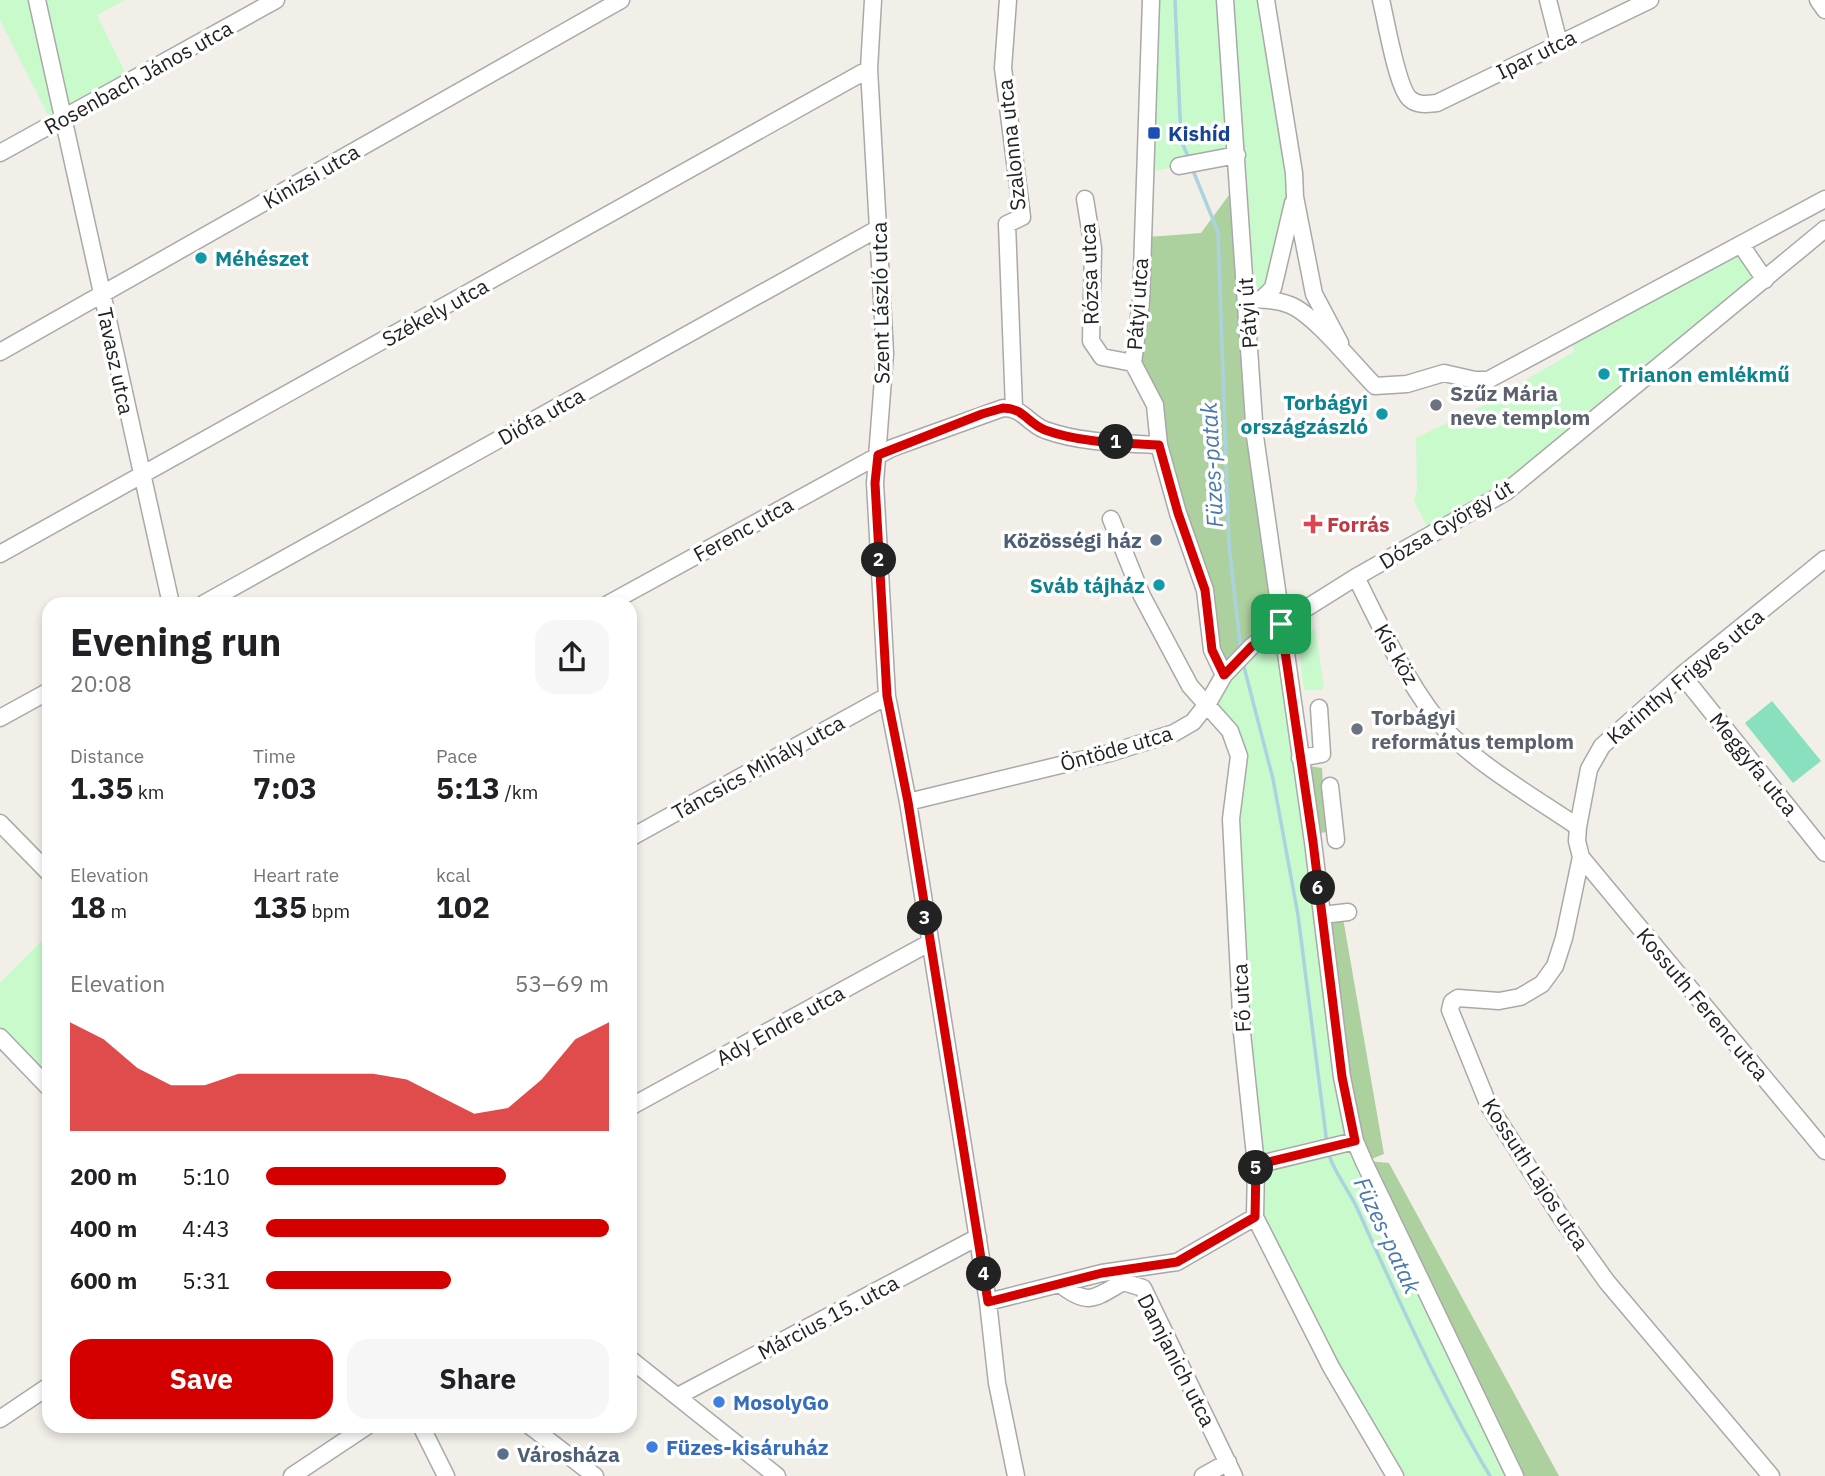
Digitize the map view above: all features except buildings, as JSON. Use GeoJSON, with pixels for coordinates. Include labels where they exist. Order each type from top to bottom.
{"type":"FeatureCollection","features":[{"type":"Feature","properties":{"kind":"street","name":"Tavasz utca"},"geometry":{"type":"LineString","coordinates":[[37,0],[169,597]]}},
{"type":"Feature","properties":{"kind":"street","name":"Rosenbach János utca"},"geometry":{"type":"LineString","coordinates":[[0,153],[276,0]]}},
{"type":"Feature","properties":{"kind":"street","name":"Kinizsi utca"},"geometry":{"type":"LineString","coordinates":[[0,352],[621,0]]}},
{"type":"Feature","properties":{"kind":"street","name":"Szent László utca"},"geometry":{"type":"LineString","coordinates":[[873,0],[869,69],[885,353],[875,483],[887,696],[908,802],[978,1237],[997,1383],[1016,1476]]}},
{"type":"Feature","properties":{"kind":"street","name":"Szalonna utca"},"geometry":{"type":"LineString","coordinates":[[1008,0],[1003,68],[1022,217],[1007,224],[1014,408]]}},
{"type":"Feature","properties":{"kind":"street","name":"Pátyi utca"},"geometry":{"type":"LineString","coordinates":[[1151,0],[1141,301],[1133,363],[1155,404],[1159,445],[1178,513],[1205,590],[1212,650],[1228,669]]}},
{"type":"Feature","properties":{"kind":"street","name":"Pátyi út"},"geometry":{"type":"LineString","coordinates":[[1225,0],[1255,436],[1281,624]]}},
{"type":"Feature","properties":{"kind":"street"},"geometry":{"type":"LineString","coordinates":[[1266,0],[1294,173],[1295,197],[1314,294],[1346,354]]}},
{"type":"Feature","properties":{"kind":"street","name":"Ipar utca"},"geometry":{"type":"LineString","coordinates":[[1381,0],[1402,87],[1410,100],[1422,105],[1437,103],[1650,0]]}},
{"type":"Feature","properties":{"kind":"street"},"geometry":{"type":"LineString","coordinates":[[1548,0],[1559,43]]}},
{"type":"Feature","properties":{"kind":"street"},"geometry":{"type":"LineString","coordinates":[[1818,0],[1825,10]]}},
{"type":"Feature","properties":{"kind":"street","name":"Székely utca"},"geometry":{"type":"LineString","coordinates":[[0,554],[869,69]]}},
{"type":"Feature","properties":{"kind":"street"},"geometry":{"type":"LineString","coordinates":[[1179,166],[1215,157],[1237,155]]}},
{"type":"Feature","properties":{"kind":"street"},"geometry":{"type":"LineString","coordinates":[[1262,299],[1273,288],[1295,197]]}},
{"type":"Feature","properties":{"kind":"street","name":"Rózsa utca"},"geometry":{"type":"LineString","coordinates":[[1085,199],[1093,248],[1091,341],[1102,357],[1133,363]]}},
{"type":"Feature","properties":{"kind":"street"},"geometry":{"type":"LineString","coordinates":[[1246,300],[1262,299],[1291,305],[1346,354],[1375,386],[1407,384],[1444,373],[1488,380],[1825,199]]}},
{"type":"Feature","properties":{"kind":"street","name":"Diófa utca"},"geometry":{"type":"LineString","coordinates":[[217,597],[878,228]]}},
{"type":"Feature","properties":{"kind":"street","name":"Dózsa György út"},"geometry":{"type":"LineString","coordinates":[[1281,624],[1356,577],[1506,492],[1825,229]]}},
{"type":"Feature","properties":{"kind":"street"},"geometry":{"type":"LineString","coordinates":[[1741,246],[1765,280]]}},
{"type":"Feature","properties":{"kind":"street"},"geometry":{"type":"LineString","coordinates":[[1014,408],[1042,429],[1081,440],[1159,445]]}},
{"type":"Feature","properties":{"kind":"street","name":"Ferenc utca"},"geometry":{"type":"LineString","coordinates":[[621,597],[878,455],[982,414],[1014,408]]}},
{"type":"Feature","properties":{"kind":"street","name":"Fő utca"},"geometry":{"type":"LineString","coordinates":[[1111,519],[1142,596],[1190,686],[1208,703],[1230,731],[1239,756],[1231,819],[1242,1032],[1256,1165],[1255,1217],[1331,1367],[1395,1476]]}},
{"type":"Feature","properties":{"kind":"street","name":"Karinthy Frigyes utca"},"geometry":{"type":"LineString","coordinates":[[1581,857],[1577,841],[1578,827],[1589,769],[1602,746],[1682,675],[1825,559]]}},
{"type":"Feature","properties":{"kind":"street","name":"Kis köz"},"geometry":{"type":"LineString","coordinates":[[1356,577],[1385,636],[1439,722],[1480,760],[1578,827]]}},
{"type":"Feature","properties":{"kind":"street"},"geometry":{"type":"LineString","coordinates":[[1281,624],[1322,915],[1342,1077],[1347,1142],[1516,1476]]}},
{"type":"Feature","properties":{"kind":"street","name":"Öntöde utca"},"geometry":{"type":"LineString","coordinates":[[908,802],[1110,753],[1174,733],[1193,722],[1228,669],[1281,624]]}},
{"type":"Feature","properties":{"kind":"street","name":"Meggyfa utca"},"geometry":{"type":"LineString","coordinates":[[1682,675],[1825,853]]}},
{"type":"Feature","properties":{"kind":"street"},"geometry":{"type":"LineString","coordinates":[[0,718],[42,695]]}},
{"type":"Feature","properties":{"kind":"street","name":"Táncsics Mihály utca"},"geometry":{"type":"LineString","coordinates":[[637,834],[887,696]]}},
{"type":"Feature","properties":{"kind":"street"},"geometry":{"type":"LineString","coordinates":[[1300,758],[1322,754],[1319,708]]}},
{"type":"Feature","properties":{"kind":"street"},"geometry":{"type":"LineString","coordinates":[[1330,786],[1336,840]]}},
{"type":"Feature","properties":{"kind":"street"},"geometry":{"type":"LineString","coordinates":[[0,823],[42,866]]}},
{"type":"Feature","properties":{"kind":"street","name":"Kossuth Ferenc utca"},"geometry":{"type":"LineString","coordinates":[[1581,857],[1825,1151]]}},
{"type":"Feature","properties":{"kind":"street","name":"Kossuth Lajos utca"},"geometry":{"type":"LineString","coordinates":[[1581,857],[1564,939],[1555,966],[1542,984],[1520,997],[1499,1001],[1458,998],[1452,1002],[1452,1017],[1489,1106],[1562,1219],[1607,1282],[1771,1476]]}},
{"type":"Feature","properties":{"kind":"street"},"geometry":{"type":"LineString","coordinates":[[1322,915],[1348,912]]}},
{"type":"Feature","properties":{"kind":"street","name":"Ady Endre utca"},"geometry":{"type":"LineString","coordinates":[[637,1103],[929,943]]}},
{"type":"Feature","properties":{"kind":"street"},"geometry":{"type":"LineString","coordinates":[[0,1037],[42,1081]]}},
{"type":"Feature","properties":{"kind":"street"},"geometry":{"type":"LineString","coordinates":[[1256,1165],[1347,1142]]}},
{"type":"Feature","properties":{"kind":"street"},"geometry":{"type":"LineString","coordinates":[[988,1302],[1102,1273],[1177,1262],[1255,1217]]}},
{"type":"Feature","properties":{"kind":"street","name":"Március 15. utca"},"geometry":{"type":"LineString","coordinates":[[678,1396],[978,1237]]}},
{"type":"Feature","properties":{"kind":"street","name":"Damjanich utca"},"geometry":{"type":"LineString","coordinates":[[1060,1284],[1075,1296],[1094,1298],[1124,1282],[1143,1288],[1231,1469]]}},
{"type":"Feature","properties":{"kind":"street"},"geometry":{"type":"LineString","coordinates":[[637,1364],[777,1476]]}},
{"type":"Feature","properties":{"kind":"street"},"geometry":{"type":"LineString","coordinates":[[0,1419],[42,1391]]}},
{"type":"Feature","properties":{"kind":"street"},"geometry":{"type":"LineString","coordinates":[[292,1476],[356,1433]]}},
{"type":"Feature","properties":{"kind":"street"},"geometry":{"type":"LineString","coordinates":[[424,1433],[446,1476]]}},
{"type":"Feature","properties":{"kind":"street"},"geometry":{"type":"LineString","coordinates":[[539,1433],[595,1476]]}},
{"type":"Feature","properties":{"kind":"street"},"geometry":{"type":"LineString","coordinates":[[1203,1476],[1231,1469]]}},
{"type":"Feature","properties":{"kind":"green space"},"geometry":{"type":"Polygon","coordinates":[[[0,0],[125,0],[97,15],[126,74],[48,115],[0,20],[0,0]]]}},
{"type":"Feature","properties":{"kind":"green space"},"geometry":{"type":"Polygon","coordinates":[[[1151,0],[1266,0],[1294,173],[1273,288],[1246,300],[1237,155],[1143,173],[1151,0]]]}},
{"type":"Feature","properties":{"kind":"green space"},"geometry":{"type":"Polygon","coordinates":[[[1229,195],[1273,629],[1219,664],[1141,363],[1148,237],[1201,233],[1229,195]]]}},
{"type":"Feature","properties":{"kind":"green space"},"geometry":{"type":"Polygon","coordinates":[[[1741,245],[1765,280],[1506,492],[1431,534],[1414,501],[1417,490],[1416,438],[1480,407],[1575,351],[1568,338],[1741,245]]]}},
{"type":"Feature","properties":{"kind":"green space"},"geometry":{"type":"Polygon","coordinates":[[[1281,624],[1336,1082],[1508,1476],[1395,1476],[1255,1217],[1232,819],[1239,756],[1208,703],[1281,624]]]}},
{"type":"Feature","properties":{"kind":"green space"},"geometry":{"type":"Polygon","coordinates":[[[1315,627],[1324,687],[1321,690],[1304,690],[1299,649],[1315,627]]]}},
{"type":"Feature","properties":{"kind":"green space"},"geometry":{"type":"Polygon","coordinates":[[[1772,701],[1821,761],[1793,783],[1745,723],[1772,701]]]}},
{"type":"Feature","properties":{"kind":"green space"},"geometry":{"type":"Polygon","coordinates":[[[1308,766],[1322,768],[1326,832],[1312,835],[1308,766]]]}},
{"type":"Feature","properties":{"kind":"green space"},"geometry":{"type":"Polygon","coordinates":[[[1343,918],[1384,1154],[1364,1162],[1335,1024],[1326,920],[1343,918]]]}},
{"type":"Feature","properties":{"kind":"green space"},"geometry":{"type":"Polygon","coordinates":[[[42,940],[42,1070],[0,1030],[0,983],[42,940]]]}},
{"type":"Feature","properties":{"kind":"green space"},"geometry":{"type":"Polygon","coordinates":[[[1369,1161],[1389,1163],[1559,1476],[1525,1476],[1522,1472],[1369,1161]]]}},
{"type":"Feature","properties":{"kind":"waterway","name":"Füzes-patak"},"geometry":{"type":"LineString","coordinates":[[1175,0],[1181,140],[1190,161]]}},
{"type":"Feature","properties":{"kind":"waterway","name":"Füzes-patak"},"geometry":{"type":"LineString","coordinates":[[1192,168],[1218,232],[1229,545],[1241,652]]}},
{"type":"Feature","properties":{"kind":"waterway","name":"Füzes-patak"},"geometry":{"type":"LineString","coordinates":[[1243,663],[1273,779],[1298,915],[1327,1144]]}},
{"type":"Feature","properties":{"kind":"waterway","name":"Füzes-patak"},"geometry":{"type":"LineString","coordinates":[[1328,1151],[1436,1378],[1490,1476]]}},
{"type":"Feature","properties":{"kind":"place","name":"Kishíd"},"geometry":{"type":"Point","coordinates":[1154,133]}},
{"type":"Feature","properties":{"kind":"place","name":"Méhészet"},"geometry":{"type":"Point","coordinates":[201,258]}},
{"type":"Feature","properties":{"kind":"place","name":"Trianon emlékmű"},"geometry":{"type":"Point","coordinates":[1604,374]}},
{"type":"Feature","properties":{"kind":"place","name":"Szűz Mária neve templom"},"geometry":{"type":"Point","coordinates":[1436,405]}},
{"type":"Feature","properties":{"kind":"place","name":"Torbágyi országzászló"},"geometry":{"type":"Point","coordinates":[1382,414]}},
{"type":"Feature","properties":{"kind":"place","name":"Forrás"},"geometry":{"type":"Point","coordinates":[1313,524]}},
{"type":"Feature","properties":{"kind":"place","name":"Közösségi ház"},"geometry":{"type":"Point","coordinates":[1156,540]}},
{"type":"Feature","properties":{"kind":"place","name":"Sváb tájház"},"geometry":{"type":"Point","coordinates":[1159,585]}},
{"type":"Feature","properties":{"kind":"place","name":"Torbágyi református templom"},"geometry":{"type":"Point","coordinates":[1357,729]}},
{"type":"Feature","properties":{"kind":"place","name":"MosolyGo"},"geometry":{"type":"Point","coordinates":[719,1402]}},
{"type":"Feature","properties":{"kind":"place","name":"Füzes-kisáruház"},"geometry":{"type":"Point","coordinates":[652,1447]}},
{"type":"Feature","properties":{"kind":"place","name":"Városháza"},"geometry":{"type":"Point","coordinates":[503,1454]}},
{"type":"Feature","properties":{"kind":"route"},"geometry":{"type":"LineString","coordinates":[[1003,408],[1014,408],[1042,429],[1081,440],[1159,445],[1178,513],[1205,590],[1212,650],[1224,675],[1252,646],[1281,624],[1313,842],[1342,1077],[1355,1141],[1256,1165],[1255,1217],[1177,1262],[1102,1273],[988,1302],[908,802],[887,696],[875,483],[878,455],[1003,408]]}}]}
